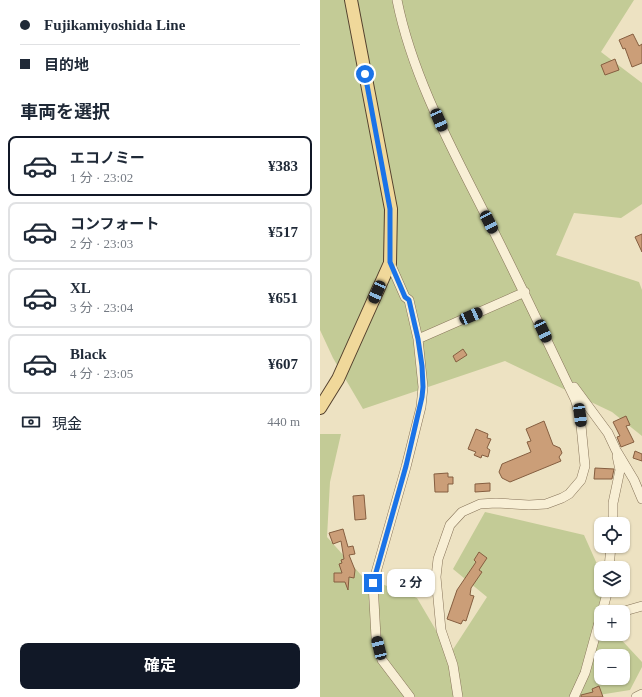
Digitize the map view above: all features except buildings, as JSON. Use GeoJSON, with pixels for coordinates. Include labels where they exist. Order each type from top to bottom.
{"type":"FeatureCollection","features":[{"type":"Feature","properties":{"kind":"main road"},"geometry":{"type":"LineString","coordinates":[[320,408],[338,379],[390,262],[390,209],[351,0]]}},
{"type":"Feature","properties":{"kind":"street"},"geometry":{"type":"LineString","coordinates":[[397,0],[406,35],[421,79],[458,161],[525,292],[574,399],[580,415],[585,466],[581,480],[569,494],[562,498],[546,504],[529,505],[496,502],[480,504],[462,512],[450,525],[438,559],[436,577],[441,630],[453,665],[458,697]]}},
{"type":"Feature","properties":{"kind":"street"},"geometry":{"type":"LineString","coordinates":[[390,262],[405,297],[409,300],[418,339],[423,387],[421,407],[406,466],[373,583],[376,637],[382,660],[410,697]]}},
{"type":"Feature","properties":{"kind":"street"},"geometry":{"type":"LineString","coordinates":[[418,339],[525,292]]}},
{"type":"Feature","properties":{"kind":"street"},"geometry":{"type":"LineString","coordinates":[[561,370],[608,434],[634,480],[642,499]]}},
{"type":"Feature","properties":{"kind":"street"},"geometry":{"type":"LineString","coordinates":[[613,517],[613,503],[620,470],[616,450]]}},
{"type":"Feature","properties":{"kind":"street"},"geometry":{"type":"LineString","coordinates":[[630,609],[642,606]]}},
{"type":"Feature","properties":{"kind":"street"},"geometry":{"type":"LineString","coordinates":[[574,697],[585,673],[594,641]]}},
{"type":"Feature","properties":{"kind":"street"},"geometry":{"type":"LineString","coordinates":[[636,697],[642,694]]}},
{"type":"Feature","properties":{"kind":"green space"},"geometry":{"type":"Polygon","coordinates":[[[320,0],[634,0],[601,52],[642,83],[642,204],[621,218],[574,213],[556,255],[639,282],[642,290],[642,436],[612,412],[505,361],[363,409],[333,358],[320,330],[320,0]]]}},
{"type":"Feature","properties":{"kind":"green space"},"geometry":{"type":"Polygon","coordinates":[[[320,434],[341,434],[330,482],[327,537],[362,576],[417,598],[450,654],[487,597],[453,569],[485,512],[584,535],[596,561],[594,561],[594,597],[607,597],[609,605],[594,605],[594,641],[622,641],[630,649],[594,649],[594,685],[630,685],[630,649],[642,662],[642,667],[630,690],[586,697],[320,697],[320,434]]]}},
{"type":"Feature","properties":{"kind":"route"},"geometry":{"type":"LineString","coordinates":[[365,74],[390,209],[390,262],[405,297],[409,300],[418,339],[423,387],[421,407],[406,466],[373,583]]}}]}
